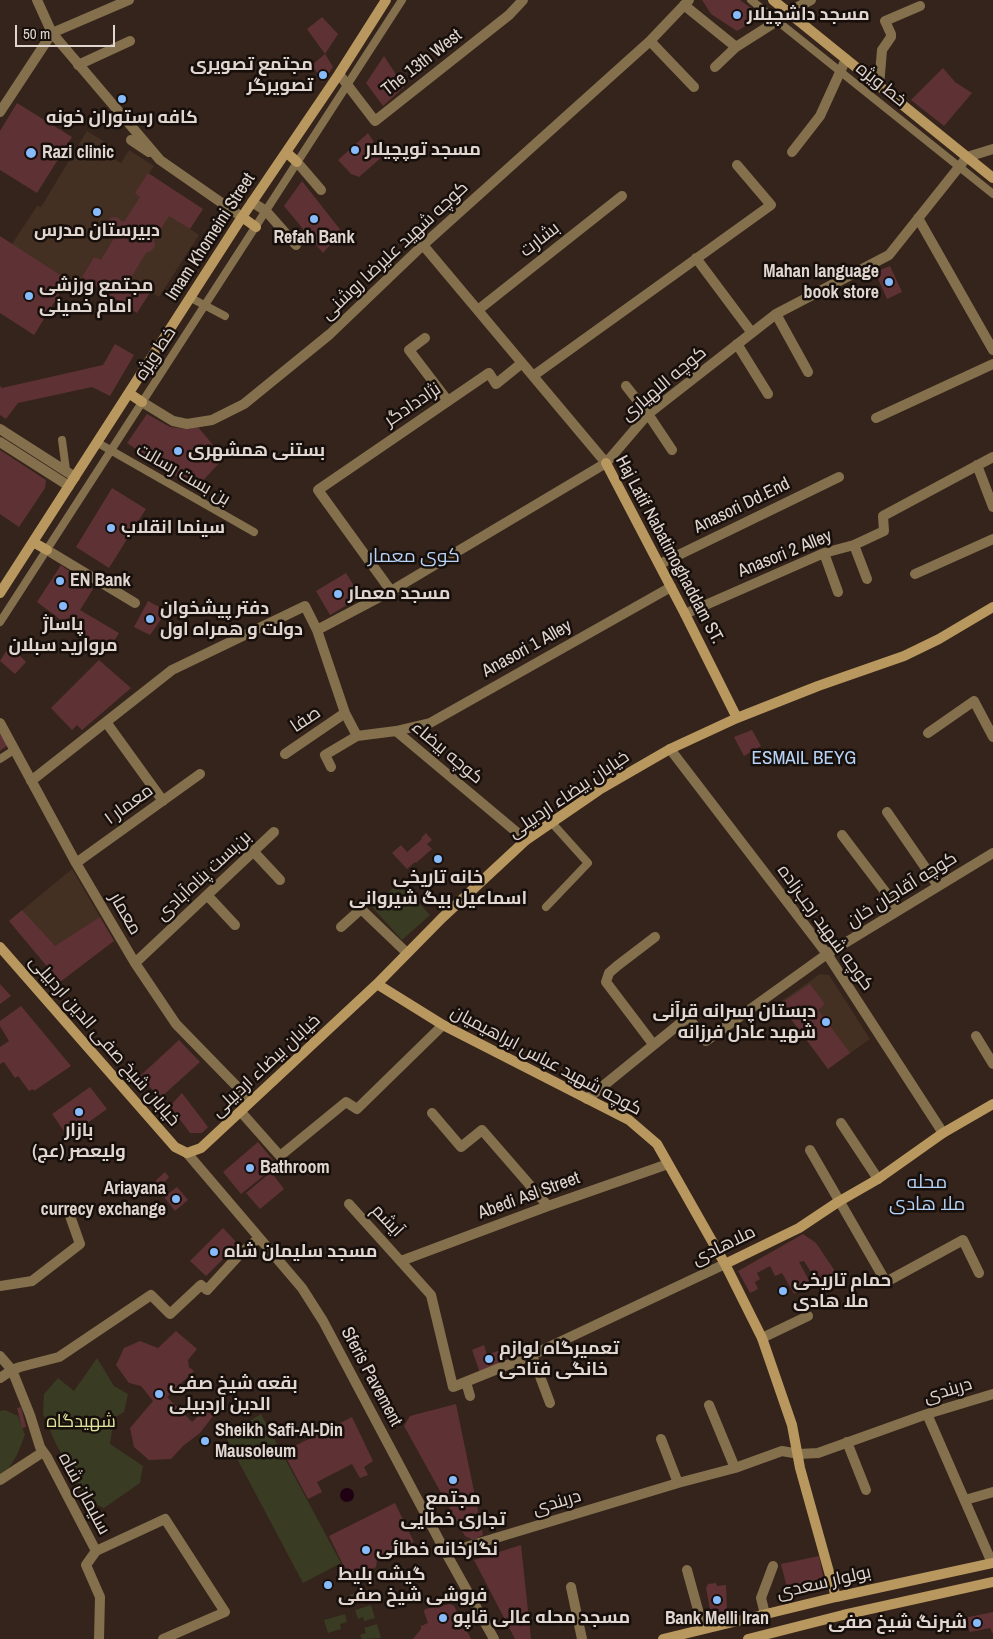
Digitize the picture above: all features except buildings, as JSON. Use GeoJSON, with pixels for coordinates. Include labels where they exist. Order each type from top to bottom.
{"type":"FeatureCollection","features":[{"type":"Feature","properties":{"kind":"street"},"geometry":{"type":"LineString","coordinates":[[37,0],[52,33],[160,160]]}},
{"type":"Feature","properties":{"kind":"street"},"geometry":{"type":"LineString","coordinates":[[0,112],[52,33],[129,0]]}},
{"type":"Feature","properties":{"kind":"street","name":"Imam Khomeini Street"},"geometry":{"type":"LineString","coordinates":[[0,593],[68,486],[130,394],[242,217],[339,74],[386,0]]}},
{"type":"Feature","properties":{"kind":"street","name":"The 13th West"},"geometry":{"type":"LineString","coordinates":[[347,85],[375,121],[509,16],[523,0]]}},
{"type":"Feature","properties":{"kind":"street"},"geometry":{"type":"LineString","coordinates":[[773,0],[993,178]]}},
{"type":"Feature","properties":{"kind":"street"},"geometry":{"type":"LineString","coordinates":[[714,66],[736,47],[777,21],[787,11],[811,0]]}},
{"type":"Feature","properties":{"kind":"street"},"geometry":{"type":"LineString","coordinates":[[686,2],[736,47]]}},
{"type":"Feature","properties":{"kind":"street","name":"کوچه شهید علیرضا روشنی"},"geometry":{"type":"LineString","coordinates":[[142,402],[173,421],[188,424],[212,420],[244,404],[330,334],[423,246],[650,41],[686,2]]}},
{"type":"Feature","properties":{"kind":"street"},"geometry":{"type":"LineString","coordinates":[[879,86],[882,50],[891,37],[885,22],[920,6]]}},
{"type":"Feature","properties":{"kind":"street"},"geometry":{"type":"LineString","coordinates":[[78,65],[130,41]]}},
{"type":"Feature","properties":{"kind":"street"},"geometry":{"type":"LineString","coordinates":[[650,41],[694,87]]}},
{"type":"Feature","properties":{"kind":"street"},"geometry":{"type":"LineString","coordinates":[[792,152],[820,116],[846,59]]}},
{"type":"Feature","properties":{"kind":"street"},"geometry":{"type":"LineString","coordinates":[[339,74],[347,85]]}},
{"type":"Feature","properties":{"kind":"street"},"geometry":{"type":"LineString","coordinates":[[131,140],[256,227]]}},
{"type":"Feature","properties":{"kind":"street"},"geometry":{"type":"LineString","coordinates":[[967,157],[993,149]]}},
{"type":"Feature","properties":{"kind":"street"},"geometry":{"type":"LineString","coordinates":[[286,152],[298,162],[321,190]]}},
{"type":"Feature","properties":{"kind":"street","name":"کوچه اللهیاری"},"geometry":{"type":"LineString","coordinates":[[317,630],[391,591],[606,463],[648,414],[776,314],[889,255],[967,157]]}},
{"type":"Feature","properties":{"kind":"street"},"geometry":{"type":"LineString","coordinates":[[533,376],[771,205],[737,165]]}},
{"type":"Feature","properties":{"kind":"street","name":"بشارت"},"geometry":{"type":"LineString","coordinates":[[478,310],[622,196]]}},
{"type":"Feature","properties":{"kind":"street"},"geometry":{"type":"LineString","coordinates":[[252,202],[266,211],[296,245]]}},
{"type":"Feature","properties":{"kind":"street"},"geometry":{"type":"LineString","coordinates":[[918,218],[993,350]]}},
{"type":"Feature","properties":{"kind":"street","name":"Haj Latif Nabatimoghaddam ST."},"geometry":{"type":"LineString","coordinates":[[423,246],[606,463],[660,564],[737,718]]}},
{"type":"Feature","properties":{"kind":"street"},"geometry":{"type":"LineString","coordinates":[[696,258],[752,333]]}},
{"type":"Feature","properties":{"kind":"street"},"geometry":{"type":"LineString","coordinates":[[776,314],[808,372]]}},
{"type":"Feature","properties":{"kind":"street"},"geometry":{"type":"LineString","coordinates":[[425,338],[409,350],[448,401]]}},
{"type":"Feature","properties":{"kind":"street"},"geometry":{"type":"LineString","coordinates":[[737,344],[768,394]]}},
{"type":"Feature","properties":{"kind":"street","name":"نژاددادگر"},"geometry":{"type":"LineString","coordinates":[[391,591],[318,490],[489,374],[496,384],[522,363]]}},
{"type":"Feature","properties":{"kind":"street"},"geometry":{"type":"LineString","coordinates":[[876,418],[993,364]]}},
{"type":"Feature","properties":{"kind":"street"},"geometry":{"type":"LineString","coordinates":[[626,386],[648,414],[672,450]]}},
{"type":"Feature","properties":{"kind":"street"},"geometry":{"type":"LineString","coordinates":[[130,394],[142,402]]}},
{"type":"Feature","properties":{"kind":"street"},"geometry":{"type":"LineString","coordinates":[[0,429],[75,476]]}},
{"type":"Feature","properties":{"kind":"street"},"geometry":{"type":"LineString","coordinates":[[0,442],[68,486]]}},
{"type":"Feature","properties":{"kind":"street"},"geometry":{"type":"LineString","coordinates":[[993,457],[977,465],[993,507]]}},
{"type":"Feature","properties":{"kind":"street","name":"Anasori 2 Alley"},"geometry":{"type":"LineString","coordinates":[[685,614],[824,553],[854,545],[884,531],[882,516],[977,465]]}},
{"type":"Feature","properties":{"kind":"street","name":"Anasori Dd.End"},"geometry":{"type":"LineString","coordinates":[[660,564],[839,476]]}},
{"type":"Feature","properties":{"kind":"street"},"geometry":{"type":"LineString","coordinates":[[915,574],[993,539]]}},
{"type":"Feature","properties":{"kind":"street"},"geometry":{"type":"LineString","coordinates":[[33,542],[115,586],[135,603]]}},
{"type":"Feature","properties":{"kind":"street"},"geometry":{"type":"LineString","coordinates":[[854,545],[866,579]]}},
{"type":"Feature","properties":{"kind":"street"},"geometry":{"type":"LineString","coordinates":[[824,553],[838,592]]}},
{"type":"Feature","properties":{"kind":"street","name":"Anasori 1 Alley"},"geometry":{"type":"LineString","coordinates":[[396,731],[430,723],[671,587]]}},
{"type":"Feature","properties":{"kind":"street"},"geometry":{"type":"LineString","coordinates":[[31,781],[172,670],[305,606],[317,630],[345,713],[357,736],[325,755],[331,767]]}},
{"type":"Feature","properties":{"kind":"street","name":"خیابان بیضاء اردبیلی"},"geometry":{"type":"LineString","coordinates":[[187,1153],[201,1148],[241,1112],[526,840],[599,790],[670,749],[737,718],[818,686],[904,656],[939,639],[993,607]]}},
{"type":"Feature","properties":{"kind":"street"},"geometry":{"type":"LineString","coordinates":[[928,733],[974,701],[993,737]]}},
{"type":"Feature","properties":{"kind":"street","name":"صفا"},"geometry":{"type":"LineString","coordinates":[[285,754],[345,713]]}},
{"type":"Feature","properties":{"kind":"street"},"geometry":{"type":"LineString","coordinates":[[106,722],[163,801]]}},
{"type":"Feature","properties":{"kind":"street","name":"معمار"},"geometry":{"type":"LineString","coordinates":[[0,723],[76,863],[135,963],[176,1024],[251,1101]]}},
{"type":"Feature","properties":{"kind":"street","name":"کوچه بیضاء"},"geometry":{"type":"LineString","coordinates":[[357,736],[396,731],[526,840]]}},
{"type":"Feature","properties":{"kind":"street","name":"کوچه شهید رجب‌زاده"},"geometry":{"type":"LineString","coordinates":[[670,749],[827,954],[943,1133]]}},
{"type":"Feature","properties":{"kind":"street","name":"معمار ۱"},"geometry":{"type":"LineString","coordinates":[[76,863],[200,774]]}},
{"type":"Feature","properties":{"kind":"street"},"geometry":{"type":"LineString","coordinates":[[887,812],[938,886]]}},
{"type":"Feature","properties":{"kind":"street","name":"بن‌بست پناه‌آبادی"},"geometry":{"type":"LineString","coordinates":[[135,963],[274,832]]}},
{"type":"Feature","properties":{"kind":"street"},"geometry":{"type":"LineString","coordinates":[[842,835],[899,910]]}},
{"type":"Feature","properties":{"kind":"street"},"geometry":{"type":"LineString","coordinates":[[254,851],[280,880]]}},
{"type":"Feature","properties":{"kind":"street","name":"کوچه آقاجان خان"},"geometry":{"type":"LineString","coordinates":[[653,1044],[688,1017],[706,1041],[827,954],[993,853]]}},
{"type":"Feature","properties":{"kind":"street"},"geometry":{"type":"LineString","coordinates":[[207,894],[236,925]]}},
{"type":"Feature","properties":{"kind":"street"},"geometry":{"type":"LineString","coordinates":[[341,927],[361,909],[407,953]]}},
{"type":"Feature","properties":{"kind":"street"},"geometry":{"type":"LineString","coordinates":[[587,1099],[653,1044],[606,982],[609,973],[655,937]]}},
{"type":"Feature","properties":{"kind":"street","name":"خیابان شیخ صفی الدین اردبیلی"},"geometry":{"type":"LineString","coordinates":[[0,946],[175,1148],[187,1153]]}},
{"type":"Feature","properties":{"kind":"street","name":"کوچه شهید عباس ابراهیمیان"},"geometry":{"type":"LineString","coordinates":[[377,984],[443,1025],[629,1120],[643,1131],[657,1144],[725,1264]]}},
{"type":"Feature","properties":{"kind":"street"},"geometry":{"type":"LineString","coordinates":[[241,1112],[280,1156],[346,1102],[357,1109],[443,1025]]}},
{"type":"Feature","properties":{"kind":"street"},"geometry":{"type":"LineString","coordinates":[[976,1036],[993,1064]]}},
{"type":"Feature","properties":{"kind":"street","name":"ملاهادی"},"geometry":{"type":"LineString","coordinates":[[452,1387],[532,1355],[799,1228],[878,1178],[943,1133],[993,1104]]}},
{"type":"Feature","properties":{"kind":"street"},"geometry":{"type":"LineString","coordinates":[[432,1113],[462,1147],[482,1130],[548,1206]]}},
{"type":"Feature","properties":{"kind":"street"},"geometry":{"type":"LineString","coordinates":[[841,1123],[878,1178]]}},
{"type":"Feature","properties":{"kind":"street"},"geometry":{"type":"LineString","coordinates":[[810,1150],[838,1202],[886,1282],[963,1240],[979,1273]]}},
{"type":"Feature","properties":{"kind":"street","name":"Sferis Pavement"},"geometry":{"type":"LineString","coordinates":[[187,1153],[302,1288],[323,1321],[446,1554],[494,1639]]}},
{"type":"Feature","properties":{"kind":"street","name":"Abedi Asl Street"},"geometry":{"type":"LineString","coordinates":[[401,1261],[668,1164]]}},
{"type":"Feature","properties":{"kind":"street","name":"آیشم"},"geometry":{"type":"LineString","coordinates":[[349,1204],[430,1295],[452,1387]]}},
{"type":"Feature","properties":{"kind":"street"},"geometry":{"type":"LineString","coordinates":[[0,1286],[32,1281],[80,1244],[70,1213]]}},
{"type":"Feature","properties":{"kind":"street"},"geometry":{"type":"LineString","coordinates":[[0,1378],[12,1370],[60,1357],[151,1295],[170,1314],[201,1285],[207,1290],[240,1254],[259,1238]]}},
{"type":"Feature","properties":{"kind":"street"},"geometry":{"type":"LineString","coordinates":[[725,1264],[762,1338],[792,1425],[799,1454],[800,1468],[836,1597]]}},
{"type":"Feature","properties":{"kind":"street"},"geometry":{"type":"LineString","coordinates":[[762,1338],[808,1316]]}},
{"type":"Feature","properties":{"kind":"street"},"geometry":{"type":"LineString","coordinates":[[532,1355],[550,1403]]}},
{"type":"Feature","properties":{"kind":"street","name":"سلیمان شاه"},"geometry":{"type":"LineString","coordinates":[[0,1356],[12,1370],[30,1415],[40,1447],[96,1552]]}},
{"type":"Feature","properties":{"kind":"street"},"geometry":{"type":"LineString","coordinates":[[466,1382],[470,1396]]}},
{"type":"Feature","properties":{"kind":"street","name":"دربندی"},"geometry":{"type":"LineString","coordinates":[[446,1554],[678,1483],[735,1468],[782,1451],[799,1454],[818,1454],[927,1414],[993,1394]]}},
{"type":"Feature","properties":{"kind":"street"},"geometry":{"type":"LineString","coordinates":[[709,1405],[735,1468]]}},
{"type":"Feature","properties":{"kind":"street"},"geometry":{"type":"LineString","coordinates":[[927,1414],[992,1563]]}},
{"type":"Feature","properties":{"kind":"street"},"geometry":{"type":"LineString","coordinates":[[662,1439],[678,1483]]}},
{"type":"Feature","properties":{"kind":"street"},"geometry":{"type":"LineString","coordinates":[[848,1442],[866,1490]]}},
{"type":"Feature","properties":{"kind":"street"},"geometry":{"type":"LineString","coordinates":[[0,1480],[43,1452]]}},
{"type":"Feature","properties":{"kind":"street"},"geometry":{"type":"LineString","coordinates":[[965,1500],[993,1492]]}},
{"type":"Feature","properties":{"kind":"street","name":"سلیمان شاه"},"geometry":{"type":"LineString","coordinates":[[99,1639],[100,1597],[86,1565],[96,1552],[165,1519],[225,1612],[163,1639]]}},
{"type":"Feature","properties":{"kind":"street","name":"بولوار سعدی"},"geometry":{"type":"LineString","coordinates":[[663,1639],[836,1597],[992,1563]]}},
{"type":"Feature","properties":{"kind":"street"},"geometry":{"type":"LineString","coordinates":[[765,1614],[762,1598],[773,1566]]}},
{"type":"Feature","properties":{"kind":"street"},"geometry":{"type":"LineString","coordinates":[[687,1570],[703,1628]]}},
{"type":"Feature","properties":{"kind":"street","name":"بولوار سعدی"},"geometry":{"type":"LineString","coordinates":[[748,1639],[844,1615],[993,1582]]}},
{"type":"Feature","properties":{"kind":"street"},"geometry":{"type":"LineString","coordinates":[[571,1587],[582,1639]]}},
{"type":"Feature","properties":{"kind":"lane","name":"خط ویژه"},"geometry":{"type":"LineString","coordinates":[[0,622],[402,0]]}},
{"type":"Feature","properties":{"kind":"lane","name":"خط ویژه"},"geometry":{"type":"LineString","coordinates":[[750,0],[993,194]]}},
{"type":"Feature","properties":{"kind":"lane"},"geometry":{"type":"LineString","coordinates":[[191,298],[225,316]]}},
{"type":"Feature","properties":{"kind":"lane"},"geometry":{"type":"LineString","coordinates":[[62,440],[66,470]]}},
{"type":"Feature","properties":{"kind":"lane","name":"بن بست رسالت"},"geometry":{"type":"LineString","coordinates":[[98,443],[254,532]]}},
{"type":"Feature","properties":{"kind":"lane"},"geometry":{"type":"LineString","coordinates":[[0,759],[14,750]]}},
{"type":"Feature","properties":{"kind":"lane"},"geometry":{"type":"LineString","coordinates":[[546,907],[588,863],[552,822]]}},
{"type":"Feature","properties":{"kind":"shaded area","name":"دبیرستان مدرس"},"geometry":{"type":"Polygon","coordinates":[[[87,131],[115,148],[110,157],[121,163],[129,150],[154,166],[136,193],[199,235],[159,297],[94,257],[77,286],[12,244],[37,206],[41,207],[87,131]]]}},
{"type":"Feature","properties":{"kind":"shaded area"},"geometry":{"type":"Polygon","coordinates":[[[72,869],[114,941],[59,956],[47,966],[9,921],[72,869]]]}},
{"type":"Feature","properties":{"kind":"shaded area","name":"دبستان پسرانه قرآنی شهید عادل فرزانه"},"geometry":{"type":"Polygon","coordinates":[[[820,974],[829,975],[870,1039],[828,1069],[779,1003],[820,974]]]}},
{"type":"Feature","properties":{"kind":"shaded area"},"geometry":{"type":"Polygon","coordinates":[[[344,1488],[350,1488],[354,1495],[350,1502],[344,1502],[340,1498],[340,1492],[344,1488]]]}},
{"type":"Feature","properties":{"kind":"green space"},"geometry":{"type":"Polygon","coordinates":[[[400,882],[430,915],[402,940],[372,907],[400,882]]]}},
{"type":"Feature","properties":{"kind":"green space","name":"شهیدگاه"},"geometry":{"type":"Polygon","coordinates":[[[97,1358],[114,1386],[128,1394],[124,1412],[114,1418],[110,1444],[143,1466],[140,1483],[104,1508],[88,1501],[56,1444],[43,1414],[44,1394],[58,1378],[74,1391],[97,1358]]]}},
{"type":"Feature","properties":{"kind":"green space"},"geometry":{"type":"Polygon","coordinates":[[[5,1410],[18,1416],[25,1435],[17,1455],[8,1469],[0,1474],[0,1411],[5,1410]]]}},
{"type":"Feature","properties":{"kind":"green space"},"geometry":{"type":"Polygon","coordinates":[[[261,1414],[341,1563],[303,1583],[225,1436],[261,1414]]]}},
{"type":"Feature","properties":{"kind":"green space"},"geometry":{"type":"Polygon","coordinates":[[[367,1589],[369,1597],[349,1603],[347,1596],[367,1589]]]}},
{"type":"Feature","properties":{"kind":"green space"},"geometry":{"type":"Polygon","coordinates":[[[371,1605],[375,1618],[364,1621],[363,1617],[358,1619],[355,1610],[371,1605]]]}},
{"type":"Feature","properties":{"kind":"green space"},"geometry":{"type":"Polygon","coordinates":[[[345,1614],[347,1622],[340,1624],[341,1629],[328,1633],[324,1620],[345,1614]]]}},
{"type":"Feature","properties":{"kind":"green space"},"geometry":{"type":"Polygon","coordinates":[[[377,1624],[381,1638],[362,1639],[360,1635],[366,1633],[364,1628],[377,1624]]]}},
{"type":"Feature","properties":{"kind":"place","name":"مسجد داشچیلار"},"geometry":{"type":"Point","coordinates":[737,15]}},
{"type":"Feature","properties":{"kind":"place","name":"مجتمع تصویری تصویرگر"},"geometry":{"type":"Point","coordinates":[323,75]}},
{"type":"Feature","properties":{"kind":"place","name":"کافه رستوران خونه"},"geometry":{"type":"Point","coordinates":[122,99]}},
{"type":"Feature","properties":{"kind":"place","name":"مسجد توپچیلار"},"geometry":{"type":"Point","coordinates":[355,150]}},
{"type":"Feature","properties":{"kind":"place","name":"Razi clinic"},"geometry":{"type":"Point","coordinates":[31,153]}},
{"type":"Feature","properties":{"kind":"place","name":"دبیرستان مدرس"},"geometry":{"type":"Point","coordinates":[97,212]}},
{"type":"Feature","properties":{"kind":"place","name":"Refah Bank"},"geometry":{"type":"Point","coordinates":[314,219]}},
{"type":"Feature","properties":{"kind":"place","name":"Mahan language book store"},"geometry":{"type":"Point","coordinates":[889,282]}},
{"type":"Feature","properties":{"kind":"place","name":"مجتمع ورزشی امام خمینی"},"geometry":{"type":"Point","coordinates":[29,296]}},
{"type":"Feature","properties":{"kind":"place","name":"بستنی همشهری"},"geometry":{"type":"Point","coordinates":[178,451]}},
{"type":"Feature","properties":{"kind":"place","name":"سینما انقلاب"},"geometry":{"type":"Point","coordinates":[111,528]}},
{"type":"Feature","properties":{"kind":"place","name":"EN Bank"},"geometry":{"type":"Point","coordinates":[60,581]}},
{"type":"Feature","properties":{"kind":"place","name":"مسجد معمار"},"geometry":{"type":"Point","coordinates":[338,594]}},
{"type":"Feature","properties":{"kind":"place","name":"پاساژ مروارید سبلان"},"geometry":{"type":"Point","coordinates":[63,606]}},
{"type":"Feature","properties":{"kind":"place","name":"دفتر پیشخوان دولت و همراه اول"},"geometry":{"type":"Point","coordinates":[150,619]}},
{"type":"Feature","properties":{"kind":"place","name":"خانه تاریخی اسماعیل بیگ شیروانی"},"geometry":{"type":"Point","coordinates":[438,859]}},
{"type":"Feature","properties":{"kind":"place","name":"دبستان پسرانه قرآنی شهید عادل فرزانه"},"geometry":{"type":"Point","coordinates":[826,1022]}},
{"type":"Feature","properties":{"kind":"place","name":"بازار ولیعصر (عج)"},"geometry":{"type":"Point","coordinates":[79,1112]}},
{"type":"Feature","properties":{"kind":"place","name":"Bathroom"},"geometry":{"type":"Point","coordinates":[250,1168]}},
{"type":"Feature","properties":{"kind":"place","name":"Ariayana currecy exchange"},"geometry":{"type":"Point","coordinates":[176,1199]}},
{"type":"Feature","properties":{"kind":"place","name":"مسجد سلیمان شاه"},"geometry":{"type":"Point","coordinates":[214,1252]}},
{"type":"Feature","properties":{"kind":"place","name":"حمام تاریخی ملا هادی"},"geometry":{"type":"Point","coordinates":[783,1291]}},
{"type":"Feature","properties":{"kind":"place","name":"تعمیرگاه لوازم خانگی فتاحی"},"geometry":{"type":"Point","coordinates":[489,1359]}},
{"type":"Feature","properties":{"kind":"place","name":"بقعه شیخ صفی الدین اردبیلی"},"geometry":{"type":"Point","coordinates":[159,1394]}},
{"type":"Feature","properties":{"kind":"place","name":"Sheikh Safi-Al-Din Mausoleum"},"geometry":{"type":"Point","coordinates":[205,1441]}},
{"type":"Feature","properties":{"kind":"place","name":"مجتمع تجاری خطایی"},"geometry":{"type":"Point","coordinates":[453,1480]}},
{"type":"Feature","properties":{"kind":"place","name":"نگارخانه خطائی"},"geometry":{"type":"Point","coordinates":[366,1550]}},
{"type":"Feature","properties":{"kind":"place","name":"گیشه بلیط فروشی شیخ صفی"},"geometry":{"type":"Point","coordinates":[328,1585]}},
{"type":"Feature","properties":{"kind":"place","name":"Bank Melli Iran"},"geometry":{"type":"Point","coordinates":[717,1600]}},
{"type":"Feature","properties":{"kind":"place","name":"مسجد محله عالی قاپو"},"geometry":{"type":"Point","coordinates":[443,1618]}},
{"type":"Feature","properties":{"kind":"place","name":"شبرنگ شیخ صفی"},"geometry":{"type":"Point","coordinates":[977,1623]}},
{"type":"Feature","properties":{"kind":"district","name":"کوی معمار"},"geometry":{"type":"Point","coordinates":[414,557]}},
{"type":"Feature","properties":{"kind":"district","name":"ESMAIL BEYG"},"geometry":{"type":"Point","coordinates":[804,759]}},
{"type":"Feature","properties":{"kind":"district","name":"محله ملا هادی"},"geometry":{"type":"Point","coordinates":[927,1194]}}]}
